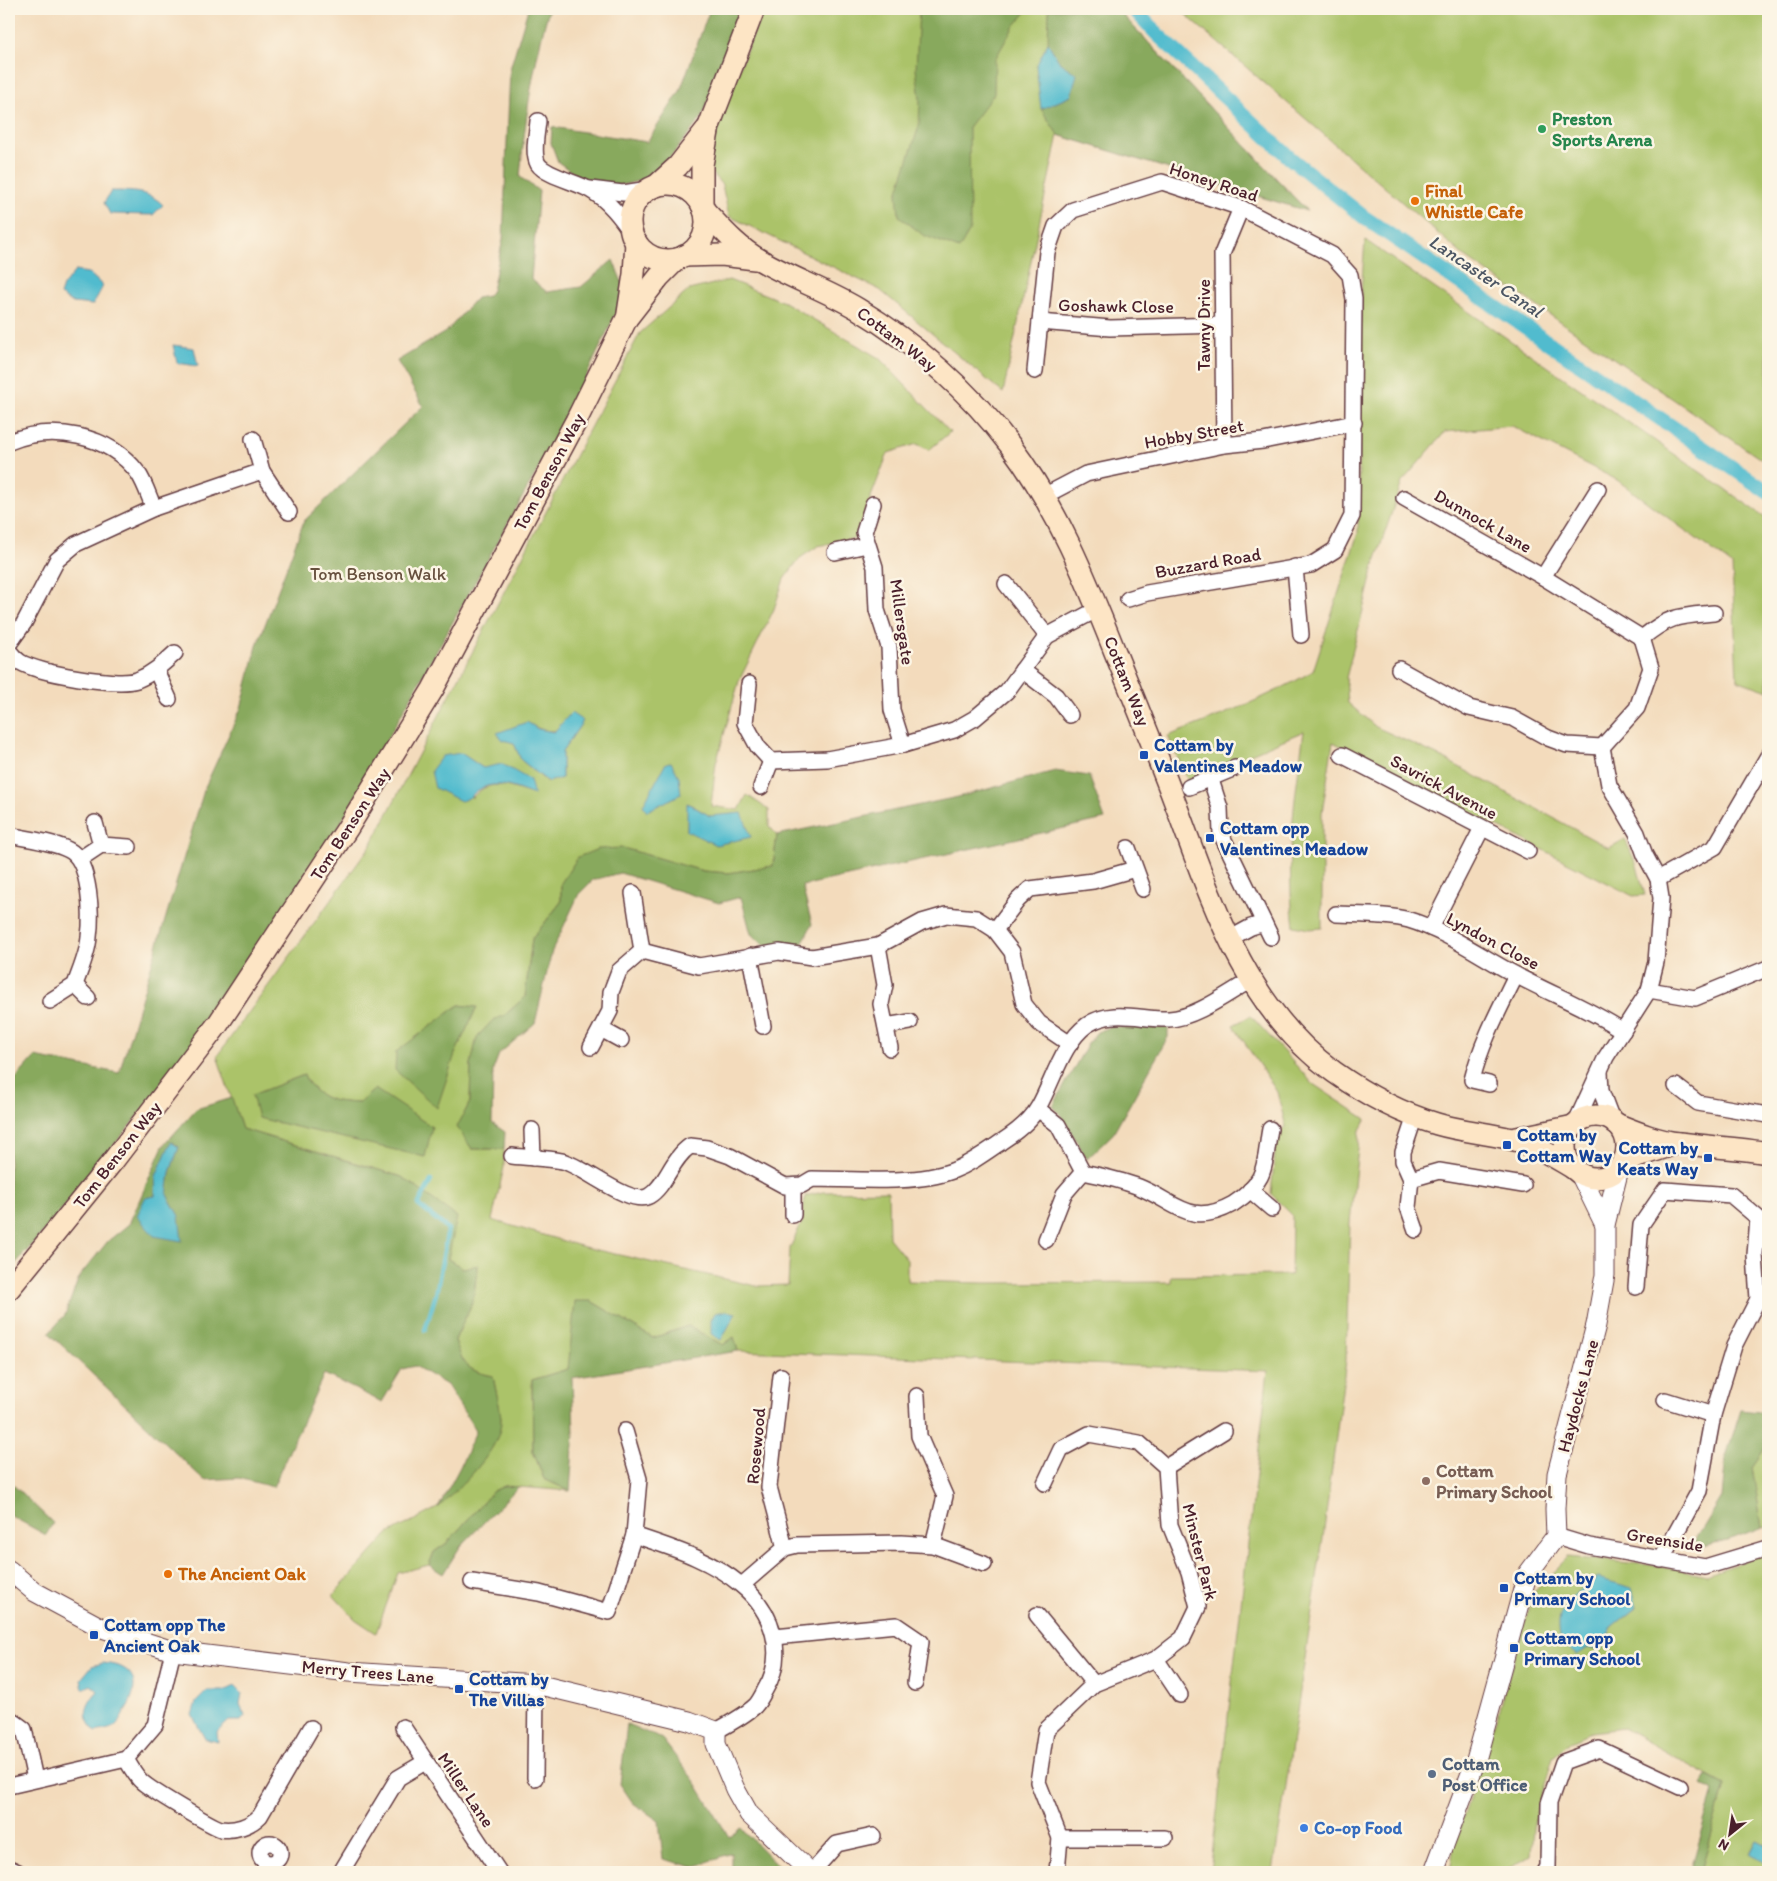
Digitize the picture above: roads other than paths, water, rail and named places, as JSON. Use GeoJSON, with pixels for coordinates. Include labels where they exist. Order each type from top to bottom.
{"type":"FeatureCollection","features":[{"type":"Feature","properties":{"kind":"main road"},"geometry":{"type":"LineString","coordinates":[[709,126],[678,166],[635,204],[631,214],[634,238],[644,251],[654,257],[666,260],[681,257],[697,246],[705,232],[702,165],[709,126],[754,9]]}},
{"type":"Feature","properties":{"kind":"main road"},"geometry":{"type":"LineString","coordinates":[[652,187],[667,184],[688,189],[703,208]]}},
{"type":"Feature","properties":{"kind":"main road","name":"Cottam Way"},"geometry":{"type":"LineString","coordinates":[[703,208],[730,237],[758,260],[861,310],[934,365],[965,395],[1008,443],[1044,496],[1068,538],[1229,939],[1250,980],[1279,1019],[1314,1056],[1365,1092],[1415,1116],[1457,1129],[1512,1140],[1545,1152],[1576,1171]]}},
{"type":"Feature","properties":{"kind":"main road","name":"Tom Benson Way"},"geometry":{"type":"LineString","coordinates":[[627,318],[634,274],[634,238]]}},
{"type":"Feature","properties":{"kind":"main road","name":"Cottam Way"},"geometry":{"type":"LineString","coordinates":[[681,257],[722,255],[758,260]]}},
{"type":"Feature","properties":{"kind":"main road","name":"Tom Benson Way"},"geometry":{"type":"LineString","coordinates":[[9,1289],[107,1169],[218,1024],[348,829],[433,689],[580,414],[627,318],[659,277],[681,257]]}},
{"type":"Feature","properties":{"kind":"main road"},"geometry":{"type":"LineString","coordinates":[[1678,1143],[1637,1157],[1611,1175],[1590,1178],[1576,1171],[1568,1160],[1566,1142],[1575,1125],[1593,1116],[1678,1143],[1768,1153]]}},
{"type":"Feature","properties":{"kind":"main road"},"geometry":{"type":"LineString","coordinates":[[1614,1122],[1627,1139],[1626,1158],[1620,1168]]}},
{"type":"Feature","properties":{"kind":"main road","name":"Cottam Way"},"geometry":{"type":"LineString","coordinates":[[1512,1140],[1575,1125]]}},
{"type":"Feature","properties":{"kind":"street"},"geometry":{"type":"LineString","coordinates":[[538,121],[536,156],[538,162],[548,171],[589,189],[613,208],[634,238]]}},
{"type":"Feature","properties":{"kind":"street","name":"Honey Road"},"geometry":{"type":"LineString","coordinates":[[1036,371],[1047,252],[1056,226],[1073,210],[1162,182],[1241,208],[1332,254],[1350,275],[1354,299],[1354,423]]}},
{"type":"Feature","properties":{"kind":"street"},"geometry":{"type":"LineString","coordinates":[[589,189],[623,193],[652,187]]}},
{"type":"Feature","properties":{"kind":"street","name":"Tawny Drive"},"geometry":{"type":"LineString","coordinates":[[1224,445],[1222,254],[1241,208]]}},
{"type":"Feature","properties":{"kind":"street","name":"Goshawk Close"},"geometry":{"type":"LineString","coordinates":[[1040,322],[1110,328],[1222,325]]}},
{"type":"Feature","properties":{"kind":"street","name":"Hobby Street"},"geometry":{"type":"LineString","coordinates":[[1044,496],[1086,474],[1224,445],[1263,441],[1354,423]]}},
{"type":"Feature","properties":{"kind":"street","name":"Buzzard Road"},"geometry":{"type":"LineString","coordinates":[[1128,599],[1147,593],[1311,565],[1335,550],[1352,516],[1354,423]]}},
{"type":"Feature","properties":{"kind":"street"},"geometry":{"type":"LineString","coordinates":[[9,442],[25,435],[46,433],[76,434],[99,443],[121,456],[139,473],[154,508]]}},
{"type":"Feature","properties":{"kind":"street"},"geometry":{"type":"LineString","coordinates":[[253,439],[262,471],[289,512]]}},
{"type":"Feature","properties":{"kind":"street"},"geometry":{"type":"LineString","coordinates":[[9,644],[24,623],[57,560],[76,544],[154,508],[262,471]]}},
{"type":"Feature","properties":{"kind":"street","name":"Dunnock Lane"},"geometry":{"type":"LineString","coordinates":[[1543,577],[1598,488]]}},
{"type":"Feature","properties":{"kind":"street","name":"Dunnock Lane"},"geometry":{"type":"LineString","coordinates":[[1404,498],[1543,577],[1642,638]]}},
{"type":"Feature","properties":{"kind":"street","name":"Millersgate"},"geometry":{"type":"LineString","coordinates":[[874,504],[864,532],[876,574],[877,610],[890,647],[892,710],[904,746]]}},
{"type":"Feature","properties":{"kind":"street"},"geometry":{"type":"LineString","coordinates":[[835,552],[867,545]]}},
{"type":"Feature","properties":{"kind":"street"},"geometry":{"type":"LineString","coordinates":[[1295,567],[1301,635]]}},
{"type":"Feature","properties":{"kind":"street"},"geometry":{"type":"LineString","coordinates":[[1006,584],[1047,636]]}},
{"type":"Feature","properties":{"kind":"street"},"geometry":{"type":"LineString","coordinates":[[749,684],[745,723],[758,747],[771,761],[827,759],[904,746],[954,730],[975,718],[1007,691],[1047,636],[1098,609]]}},
{"type":"Feature","properties":{"kind":"street"},"geometry":{"type":"LineString","coordinates":[[1602,747],[1637,708],[1651,668],[1642,638],[1658,624],[1676,616],[1714,613]]}},
{"type":"Feature","properties":{"kind":"street"},"geometry":{"type":"LineString","coordinates":[[9,651],[21,662],[40,669],[107,681],[136,680],[156,670],[175,653]]}},
{"type":"Feature","properties":{"kind":"street"},"geometry":{"type":"LineString","coordinates":[[156,670],[169,699]]}},
{"type":"Feature","properties":{"kind":"street"},"geometry":{"type":"LineString","coordinates":[[1022,670],[1056,696],[1070,715]]}},
{"type":"Feature","properties":{"kind":"street"},"geometry":{"type":"LineString","coordinates":[[1398,670],[1469,708],[1512,718],[1548,738],[1567,745],[1602,747]]}},
{"type":"Feature","properties":{"kind":"street"},"geometry":{"type":"LineString","coordinates":[[1575,1125],[1606,1057],[1649,990],[1656,962],[1661,898],[1658,879],[1645,855],[1638,833],[1609,785],[1602,747]]}},
{"type":"Feature","properties":{"kind":"street","name":"Savrick Avenue"},"geometry":{"type":"LineString","coordinates":[[1342,755],[1528,851]]}},
{"type":"Feature","properties":{"kind":"street"},"geometry":{"type":"LineString","coordinates":[[1658,879],[1715,847],[1768,756]]}},
{"type":"Feature","properties":{"kind":"street"},"geometry":{"type":"LineString","coordinates":[[761,787],[771,761]]}},
{"type":"Feature","properties":{"kind":"street"},"geometry":{"type":"LineString","coordinates":[[1189,788],[1235,768]]}},
{"type":"Feature","properties":{"kind":"street"},"geometry":{"type":"LineString","coordinates":[[1210,780],[1220,808],[1221,834],[1271,937]]}},
{"type":"Feature","properties":{"kind":"street"},"geometry":{"type":"LineString","coordinates":[[95,823],[101,845]]}},
{"type":"Feature","properties":{"kind":"street"},"geometry":{"type":"LineString","coordinates":[[1431,928],[1482,828]]}},
{"type":"Feature","properties":{"kind":"street"},"geometry":{"type":"LineString","coordinates":[[9,835],[70,850],[80,859],[90,898],[89,938],[75,985],[50,1001]]}},
{"type":"Feature","properties":{"kind":"street"},"geometry":{"type":"LineString","coordinates":[[80,859],[101,845],[129,847]]}},
{"type":"Feature","properties":{"kind":"street"},"geometry":{"type":"LineString","coordinates":[[1128,848],[1142,888]]}},
{"type":"Feature","properties":{"kind":"street"},"geometry":{"type":"LineString","coordinates":[[995,930],[1018,900],[1030,889],[1093,880],[1135,870]]}},
{"type":"Feature","properties":{"kind":"street"},"geometry":{"type":"LineString","coordinates":[[633,892],[642,951]]}},
{"type":"Feature","properties":{"kind":"street","name":"Lyndon Close"},"geometry":{"type":"LineString","coordinates":[[1336,914],[1383,916],[1408,920],[1431,928],[1516,976],[1588,1010],[1623,1031]]}},
{"type":"Feature","properties":{"kind":"street"},"geometry":{"type":"LineString","coordinates":[[642,951],[699,966],[779,952],[812,957],[878,946],[922,922],[946,915],[976,918],[995,930],[1012,952],[1024,1004],[1039,1023],[1070,1044]]}},
{"type":"Feature","properties":{"kind":"street"},"geometry":{"type":"LineString","coordinates":[[1229,939],[1251,927],[1264,923]]}},
{"type":"Feature","properties":{"kind":"street"},"geometry":{"type":"LineString","coordinates":[[878,946],[885,984],[881,1004],[890,1048]]}},
{"type":"Feature","properties":{"kind":"street"},"geometry":{"type":"LineString","coordinates":[[591,1047],[610,1011],[611,992],[619,971],[642,951]]}},
{"type":"Feature","properties":{"kind":"street"},"geometry":{"type":"LineString","coordinates":[[750,956],[763,1026]]}},
{"type":"Feature","properties":{"kind":"street"},"geometry":{"type":"LineString","coordinates":[[1649,990],[1695,998],[1768,968]]}},
{"type":"Feature","properties":{"kind":"street"},"geometry":{"type":"LineString","coordinates":[[1489,1084],[1472,1080],[1486,1036],[1516,976]]}},
{"type":"Feature","properties":{"kind":"street"},"geometry":{"type":"LineString","coordinates":[[512,1156],[563,1161],[632,1198],[648,1197],[657,1190],[679,1153],[690,1146],[707,1148],[730,1156],[785,1186],[802,1185],[812,1179],[924,1177],[950,1172],[974,1160],[1018,1130],[1038,1108],[1070,1044],[1087,1025],[1104,1017],[1129,1016],[1170,1019],[1198,1010],[1250,980]]}},
{"type":"Feature","properties":{"kind":"street"},"geometry":{"type":"LineString","coordinates":[[75,985],[88,998]]}},
{"type":"Feature","properties":{"kind":"street"},"geometry":{"type":"LineString","coordinates":[[886,1026],[910,1022]]}},
{"type":"Feature","properties":{"kind":"street"},"geometry":{"type":"LineString","coordinates":[[601,1029],[620,1040]]}},
{"type":"Feature","properties":{"kind":"street"},"geometry":{"type":"LineString","coordinates":[[1600,1072],[1601,1091],[1614,1122]]}},
{"type":"Feature","properties":{"kind":"street"},"geometry":{"type":"LineString","coordinates":[[1676,1086],[1698,1104],[1768,1114]]}},
{"type":"Feature","properties":{"kind":"street"},"geometry":{"type":"LineString","coordinates":[[1038,1108],[1058,1125],[1083,1172],[1140,1187],[1177,1209],[1199,1215],[1221,1210],[1246,1196],[1260,1177],[1270,1129]]}},
{"type":"Feature","properties":{"kind":"street"},"geometry":{"type":"LineString","coordinates":[[1415,1116],[1403,1152],[1403,1161],[1411,1179],[1408,1208],[1416,1230]]}},
{"type":"Feature","properties":{"kind":"street"},"geometry":{"type":"LineString","coordinates":[[532,1130],[533,1158]]}},
{"type":"Feature","properties":{"kind":"street","name":"Haydocks Lane"},"geometry":{"type":"LineString","coordinates":[[1556,1536],[1557,1474],[1596,1325],[1605,1275],[1605,1225],[1620,1168]]}},
{"type":"Feature","properties":{"kind":"street"},"geometry":{"type":"LineString","coordinates":[[1411,1179],[1439,1171],[1523,1185]]}},
{"type":"Feature","properties":{"kind":"street","name":"Haydocks Lane"},"geometry":{"type":"LineString","coordinates":[[1576,1171],[1605,1225]]}},
{"type":"Feature","properties":{"kind":"street"},"geometry":{"type":"LineString","coordinates":[[1046,1240],[1064,1194],[1083,1172]]}},
{"type":"Feature","properties":{"kind":"street"},"geometry":{"type":"LineString","coordinates":[[793,1186],[793,1215]]}},
{"type":"Feature","properties":{"kind":"street"},"geometry":{"type":"LineString","coordinates":[[1250,1190],[1272,1209]]}},
{"type":"Feature","properties":{"kind":"street"},"geometry":{"type":"LineString","coordinates":[[1636,1287],[1641,1225],[1665,1190],[1731,1195],[1763,1218],[1755,1255],[1758,1299],[1734,1346],[1713,1416],[1699,1491],[1661,1560]]}},
{"type":"Feature","properties":{"kind":"street","name":"Rosewood"},"geometry":{"type":"LineString","coordinates":[[781,1376],[769,1487],[785,1548]]}},
{"type":"Feature","properties":{"kind":"street"},"geometry":{"type":"LineString","coordinates":[[916,1396],[920,1436],[945,1496],[933,1545]]}},
{"type":"Feature","properties":{"kind":"street"},"geometry":{"type":"LineString","coordinates":[[1665,1400],[1713,1416]]}},
{"type":"Feature","properties":{"kind":"street"},"geometry":{"type":"LineString","coordinates":[[472,1582],[539,1593],[609,1612],[634,1535],[639,1479],[625,1431]]}},
{"type":"Feature","properties":{"kind":"street"},"geometry":{"type":"LineString","coordinates":[[1046,1483],[1061,1449],[1089,1434],[1139,1443],[1166,1467],[1224,1431]]}},
{"type":"Feature","properties":{"kind":"street","name":"Minster Park"},"geometry":{"type":"LineString","coordinates":[[1057,1872],[1060,1838],[1038,1782],[1046,1730],[1094,1684],[1156,1659],[1183,1638],[1198,1607],[1189,1572],[1170,1525],[1166,1467]]}},
{"type":"Feature","properties":{"kind":"street"},"geometry":{"type":"LineString","coordinates":[[634,1535],[699,1558],[742,1585],[765,1612],[775,1636],[777,1660],[771,1681],[756,1705],[716,1731],[716,1744],[735,1789],[749,1814],[811,1872],[837,1844],[873,1836]]}},
{"type":"Feature","properties":{"kind":"street"},"geometry":{"type":"LineString","coordinates":[[1434,1872],[1476,1760],[1527,1575],[1556,1536]]}},
{"type":"Feature","properties":{"kind":"street","name":"Greenside"},"geometry":{"type":"LineString","coordinates":[[1556,1536],[1589,1546],[1705,1567],[1768,1548]]}},
{"type":"Feature","properties":{"kind":"street"},"geometry":{"type":"LineString","coordinates":[[742,1585],[785,1548],[797,1545],[901,1543],[933,1545],[984,1564]]}},
{"type":"Feature","properties":{"kind":"street","name":"Merry Trees Lane"},"geometry":{"type":"LineString","coordinates":[[9,1570],[36,1592],[102,1628],[173,1650],[349,1672],[536,1684],[689,1721],[716,1731]]}},
{"type":"Feature","properties":{"kind":"street"},"geometry":{"type":"LineString","coordinates":[[1037,1615],[1094,1684]]}},
{"type":"Feature","properties":{"kind":"street"},"geometry":{"type":"LineString","coordinates":[[775,1636],[896,1625],[921,1642],[915,1683]]}},
{"type":"Feature","properties":{"kind":"street"},"geometry":{"type":"LineString","coordinates":[[9,1786],[126,1759],[156,1725],[173,1650]]}},
{"type":"Feature","properties":{"kind":"street"},"geometry":{"type":"LineString","coordinates":[[1156,1659],[1180,1695]]}},
{"type":"Feature","properties":{"kind":"street"},"geometry":{"type":"LineString","coordinates":[[535,1778],[536,1684]]}},
{"type":"Feature","properties":{"kind":"street"},"geometry":{"type":"LineString","coordinates":[[9,1718],[24,1729],[35,1779]]}},
{"type":"Feature","properties":{"kind":"street","name":"Miller Lane"},"geometry":{"type":"LineString","coordinates":[[403,1727],[499,1872]]}},
{"type":"Feature","properties":{"kind":"street"},"geometry":{"type":"LineString","coordinates":[[126,1759],[140,1781],[153,1791],[220,1828],[240,1828],[254,1822],[260,1816],[312,1728]]}},
{"type":"Feature","properties":{"kind":"street"},"geometry":{"type":"LineString","coordinates":[[1545,1872],[1548,1867],[1549,1803],[1563,1762],[1598,1749],[1680,1787]]}},
{"type":"Feature","properties":{"kind":"street"},"geometry":{"type":"LineString","coordinates":[[341,1872],[398,1778],[425,1762]]}},
{"type":"Feature","properties":{"kind":"street"},"geometry":{"type":"LineString","coordinates":[[254,1822],[266,1844]]}},
{"type":"Feature","properties":{"kind":"street"},"geometry":{"type":"LineString","coordinates":[[1060,1838],[1165,1838]]}},
{"type":"Feature","properties":{"kind":"street"},"geometry":{"type":"LineString","coordinates":[[9,1868],[18,1872]]}},
{"type":"Feature","properties":{"kind":"water"},"geometry":{"type":"Polygon","coordinates":[[[1048,43],[1060,63],[1077,74],[1071,96],[1041,109],[1036,66],[1048,43]]]}},
{"type":"Feature","properties":{"kind":"water"},"geometry":{"type":"Polygon","coordinates":[[[111,191],[146,194],[163,205],[153,215],[110,214],[104,203],[111,191]]]}},
{"type":"Feature","properties":{"kind":"water"},"geometry":{"type":"Polygon","coordinates":[[[75,271],[89,273],[103,286],[93,305],[73,303],[60,295],[63,286],[75,271]]]}},
{"type":"Feature","properties":{"kind":"water"},"geometry":{"type":"Polygon","coordinates":[[[173,345],[194,348],[198,366],[177,363],[173,345]]]}},
{"type":"Feature","properties":{"kind":"water"},"geometry":{"type":"Polygon","coordinates":[[[571,713],[583,721],[562,752],[562,778],[548,782],[521,760],[514,743],[503,740],[497,733],[527,722],[538,729],[554,732],[571,713]]]}},
{"type":"Feature","properties":{"kind":"water"},"geometry":{"type":"Polygon","coordinates":[[[461,753],[483,768],[502,764],[530,780],[534,795],[507,786],[493,785],[480,789],[461,801],[435,788],[431,771],[442,756],[461,753]]]}},
{"type":"Feature","properties":{"kind":"water"},"geometry":{"type":"Polygon","coordinates":[[[671,762],[679,777],[681,794],[647,811],[643,805],[666,763],[671,762]]]}},
{"type":"Feature","properties":{"kind":"water"},"geometry":{"type":"Polygon","coordinates":[[[687,803],[710,816],[742,813],[751,837],[716,845],[687,831],[687,803]]]}},
{"type":"Feature","properties":{"kind":"water"},"geometry":{"type":"Polygon","coordinates":[[[171,1142],[179,1147],[170,1172],[167,1195],[179,1216],[182,1241],[154,1236],[137,1216],[145,1198],[155,1196],[156,1176],[171,1142]]]}},
{"type":"Feature","properties":{"kind":"water"},"geometry":{"type":"Polygon","coordinates":[[[726,1311],[736,1313],[721,1340],[711,1334],[711,1320],[715,1313],[726,1311]]]}},
{"type":"Feature","properties":{"kind":"water"},"geometry":{"type":"Polygon","coordinates":[[[1598,1578],[1632,1588],[1637,1607],[1612,1627],[1601,1650],[1588,1648],[1577,1655],[1566,1646],[1559,1632],[1562,1610],[1571,1598],[1598,1578]]]}},
{"type":"Feature","properties":{"kind":"water"},"geometry":{"type":"Polygon","coordinates":[[[103,1663],[123,1668],[129,1672],[134,1684],[131,1700],[120,1721],[111,1728],[96,1732],[88,1722],[86,1712],[90,1701],[98,1691],[91,1685],[83,1689],[81,1679],[92,1666],[103,1663]]]}},
{"type":"Feature","properties":{"kind":"water"},"geometry":{"type":"Polygon","coordinates":[[[235,1686],[242,1693],[240,1704],[245,1716],[241,1721],[229,1721],[217,1732],[218,1742],[205,1739],[192,1715],[196,1702],[207,1691],[224,1691],[235,1686]]]}},
{"type":"Feature","properties":{"kind":"water"},"geometry":{"type":"Polygon","coordinates":[[[1756,1840],[1768,1846],[1768,1863],[1749,1854],[1756,1840]]]}},
{"type":"Feature","properties":{"kind":"waterway","name":"Lancaster Canal"},"geometry":{"type":"LineString","coordinates":[[1134,9],[1156,33],[1290,158],[1365,218],[1768,492]]}},
{"type":"Feature","properties":{"kind":"waterway"},"geometry":{"type":"LineString","coordinates":[[425,1330],[436,1294],[448,1229],[418,1205],[431,1181]]}},
{"type":"Feature","properties":{"kind":"place","name":"Preston Sports Arena"},"geometry":{"type":"Point","coordinates":[1542,129]}},
{"type":"Feature","properties":{"kind":"place","name":"Final Whistle Cafe"},"geometry":{"type":"Point","coordinates":[1415,201]}},
{"type":"Feature","properties":{"kind":"place","name":"Cottam by Valentines Meadow"},"geometry":{"type":"Point","coordinates":[1144,755]}},
{"type":"Feature","properties":{"kind":"place","name":"Cottam opp Valentines Meadow"},"geometry":{"type":"Point","coordinates":[1210,838]}},
{"type":"Feature","properties":{"kind":"place","name":"Cottam by Cottam Way"},"geometry":{"type":"Point","coordinates":[1507,1145]}},
{"type":"Feature","properties":{"kind":"place","name":"Cottam by Keats Way"},"geometry":{"type":"Point","coordinates":[1708,1158]}},
{"type":"Feature","properties":{"kind":"place","name":"Cottam Primary School"},"geometry":{"type":"Point","coordinates":[1426,1481]}},
{"type":"Feature","properties":{"kind":"place","name":"The Ancient Oak"},"geometry":{"type":"Point","coordinates":[168,1574]}},
{"type":"Feature","properties":{"kind":"place","name":"Cottam by Primary School"},"geometry":{"type":"Point","coordinates":[1504,1588]}},
{"type":"Feature","properties":{"kind":"place","name":"Cottam opp The Ancient Oak"},"geometry":{"type":"Point","coordinates":[94,1635]}},
{"type":"Feature","properties":{"kind":"place","name":"Cottam opp Primary School"},"geometry":{"type":"Point","coordinates":[1514,1648]}},
{"type":"Feature","properties":{"kind":"place","name":"Cottam by The Villas"},"geometry":{"type":"Point","coordinates":[459,1689]}},
{"type":"Feature","properties":{"kind":"place","name":"Cottam Post Office"},"geometry":{"type":"Point","coordinates":[1432,1774]}},
{"type":"Feature","properties":{"kind":"place","name":"Co-op Food"},"geometry":{"type":"Point","coordinates":[1304,1828]}},
{"type":"Feature","properties":{"kind":"park label","name":"Tom Benson Walk"},"geometry":{"type":"Point","coordinates":[378,574]}}]}
